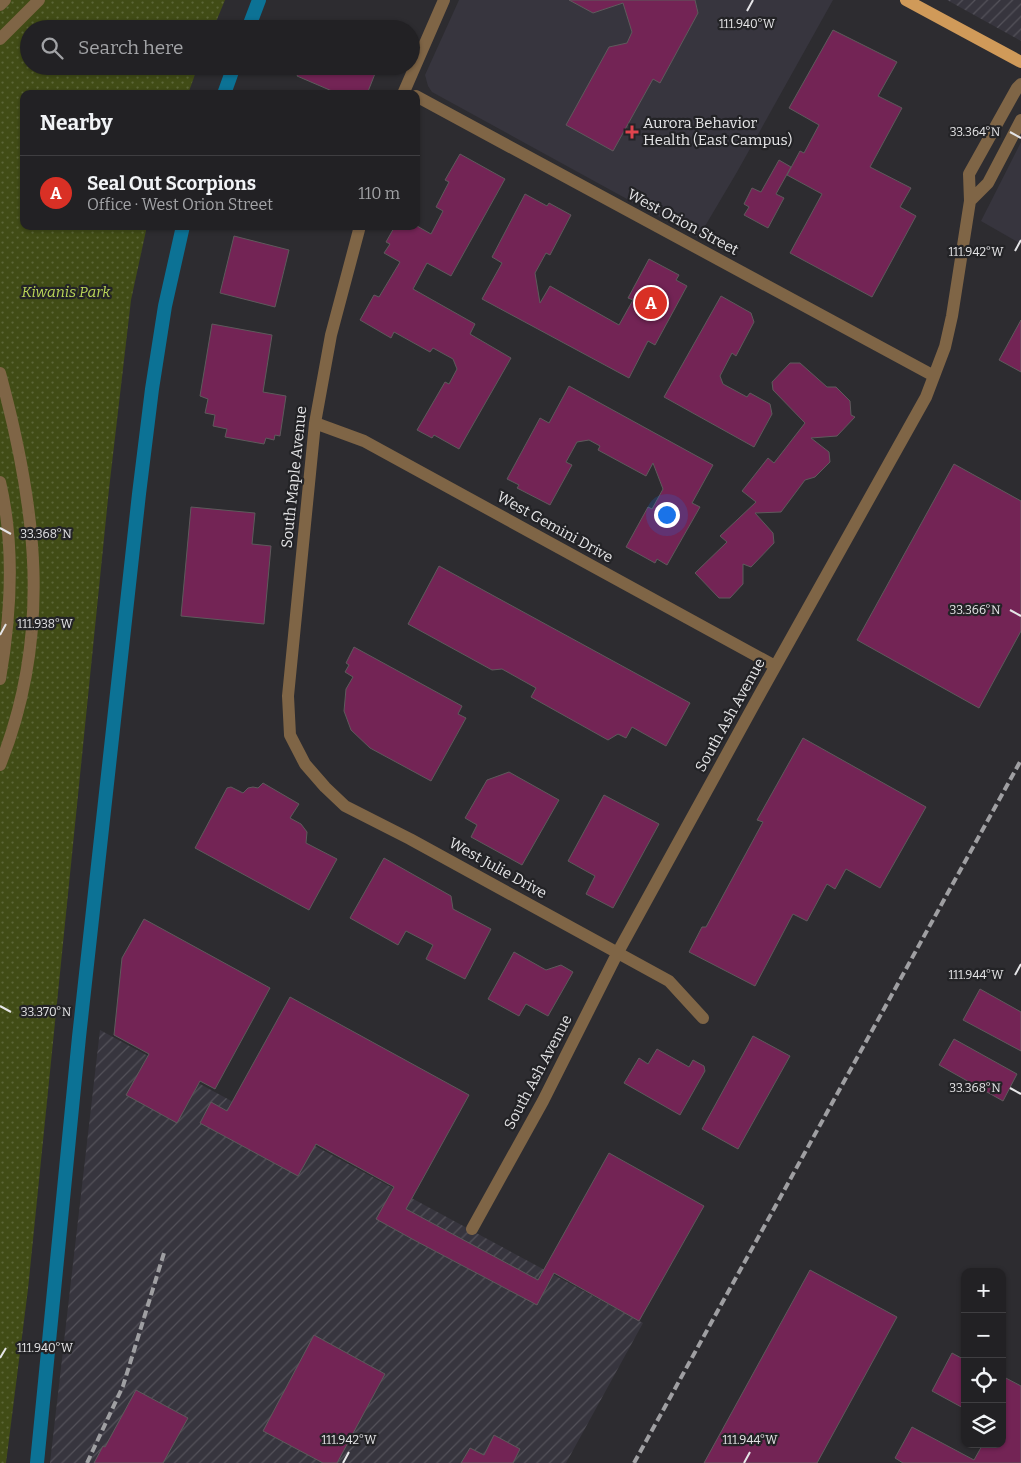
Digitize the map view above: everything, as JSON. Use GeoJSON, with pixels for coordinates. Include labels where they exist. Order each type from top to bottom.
{"type":"FeatureCollection","features":[{"type":"Feature","properties":{"kind":"main road"},"geometry":{"type":"LineString","coordinates":[[906,0],[1021,62]]}},
{"type":"Feature","properties":{"kind":"street"},"geometry":{"type":"LineString","coordinates":[[0,5],[5,0]]}},
{"type":"Feature","properties":{"kind":"street"},"geometry":{"type":"LineString","coordinates":[[1,35],[39,0]]}},
{"type":"Feature","properties":{"kind":"street"},"geometry":{"type":"LineString","coordinates":[[420,64],[444,0]]}},
{"type":"Feature","properties":{"kind":"street"},"geometry":{"type":"LineString","coordinates":[[410,90],[416,75]]}},
{"type":"Feature","properties":{"kind":"street","name":"South Ash Avenue"},"geometry":{"type":"LineString","coordinates":[[472,1229],[543,1101],[618,952],[926,397],[945,348],[952,316],[970,201],[969,174],[1021,84]]}},
{"type":"Feature","properties":{"kind":"street","name":"West Orion Street"},"geometry":{"type":"LineString","coordinates":[[420,99],[934,376]]}},
{"type":"Feature","properties":{"kind":"street"},"geometry":{"type":"LineString","coordinates":[[970,201],[988,184],[1021,120]]}},
{"type":"Feature","properties":{"kind":"street","name":"South Maple Avenue"},"geometry":{"type":"LineString","coordinates":[[290,735],[288,696],[315,423],[331,335],[359,230]]}},
{"type":"Feature","properties":{"kind":"street"},"geometry":{"type":"LineString","coordinates":[[0,373],[27,489],[32,527],[35,594],[25,677],[6,750],[0,764]]}},
{"type":"Feature","properties":{"kind":"street","name":"West Gemini Drive"},"geometry":{"type":"LineString","coordinates":[[315,423],[364,441],[776,666]]}},
{"type":"Feature","properties":{"kind":"street"},"geometry":{"type":"LineString","coordinates":[[0,482],[8,526],[9,567],[7,624],[0,679]]}},
{"type":"Feature","properties":{"kind":"street","name":"West Julie Drive"},"geometry":{"type":"LineString","coordinates":[[290,735],[305,764],[324,787],[345,806],[413,840],[669,981],[703,1018]]}},
{"type":"Feature","properties":{"kind":"shaded area","name":"Aurora Behavior Health (East Campus)"},"geometry":{"type":"Polygon","coordinates":[[[459,0],[833,0],[698,238],[432,92],[425,75],[459,0]]]}},
{"type":"Feature","properties":{"kind":"shaded area"},"geometry":{"type":"Polygon","coordinates":[[[947,0],[1021,0],[1021,41],[947,0]]]}},
{"type":"Feature","properties":{"kind":"shaded area"},"geometry":{"type":"Polygon","coordinates":[[[1021,142],[1021,244],[981,221],[1021,142]]]}},
{"type":"Feature","properties":{"kind":"shaded area"},"geometry":{"type":"Polygon","coordinates":[[[100,1030],[643,1323],[566,1463],[50,1463],[100,1030]]]}},
{"type":"Feature","properties":{"kind":"green space","name":"Kiwanis Park"},"geometry":{"type":"Polygon","coordinates":[[[0,0],[225,0],[217,20],[20,20],[20,75],[195,75],[189,90],[20,90],[20,230],[146,230],[131,300],[109,489],[28,1289],[6,1463],[0,1463],[0,0]]]}},
{"type":"Feature","properties":{"kind":"building"},"geometry":{"type":"Polygon","coordinates":[[[569,0],[695,0],[698,13],[660,83],[653,79],[613,151],[566,125],[609,47],[627,43],[632,32],[623,3],[593,13],[569,0]]]}},
{"type":"Feature","properties":{"kind":"building"},"geometry":{"type":"Polygon","coordinates":[[[833,30],[897,62],[878,96],[902,108],[870,167],[911,188],[900,207],[916,216],[872,297],[790,253],[822,194],[787,175],[800,151],[804,153],[819,125],[789,108],[833,30]]]}},
{"type":"Feature","properties":{"kind":"building"},"geometry":{"type":"Polygon","coordinates":[[[374,75],[369,90],[330,90],[297,76],[374,75]]]}},
{"type":"Feature","properties":{"kind":"building"},"geometry":{"type":"Polygon","coordinates":[[[460,154],[505,179],[451,276],[427,263],[413,289],[475,324],[470,334],[511,358],[459,449],[434,435],[432,438],[417,430],[445,382],[449,384],[457,369],[453,359],[433,348],[430,352],[394,332],[391,338],[360,320],[374,295],[379,297],[400,262],[384,253],[390,244],[386,242],[393,230],[420,230],[420,228],[431,234],[443,211],[436,207],[449,182],[445,180],[460,154]]]}},
{"type":"Feature","properties":{"kind":"building"},"geometry":{"type":"Polygon","coordinates":[[[779,160],[791,167],[776,194],[784,198],[768,228],[744,215],[749,207],[744,204],[752,188],[761,192],[779,160]]]}},
{"type":"Feature","properties":{"kind":"building"},"geometry":{"type":"Polygon","coordinates":[[[525,194],[547,206],[549,203],[571,215],[550,255],[546,253],[535,273],[540,303],[550,286],[619,325],[633,300],[628,298],[649,259],[679,275],[676,280],[687,286],[655,345],[648,341],[629,378],[482,299],[502,263],[492,257],[525,194]]]}},
{"type":"Feature","properties":{"kind":"building"},"geometry":{"type":"Polygon","coordinates":[[[234,236],[289,250],[275,307],[220,293],[234,236]]]}},
{"type":"Feature","properties":{"kind":"building"},"geometry":{"type":"Polygon","coordinates":[[[721,296],[751,313],[754,322],[736,356],[732,353],[720,376],[723,384],[747,397],[750,393],[770,404],[772,414],[754,447],[664,397],[721,296]]]}},
{"type":"Feature","properties":{"kind":"building"},"geometry":{"type":"Polygon","coordinates":[[[1021,320],[1021,372],[999,360],[1021,320]]]}},
{"type":"Feature","properties":{"kind":"building"},"geometry":{"type":"Polygon","coordinates":[[[212,324],[272,335],[263,392],[286,396],[280,436],[275,435],[274,440],[266,438],[264,444],[225,437],[227,429],[213,426],[215,415],[205,413],[208,399],[200,396],[212,324]]]}},
{"type":"Feature","properties":{"kind":"building"},"geometry":{"type":"Polygon","coordinates":[[[790,363],[800,363],[827,387],[836,387],[850,401],[851,415],[855,417],[837,436],[811,438],[829,452],[830,462],[815,477],[805,480],[781,512],[755,513],[773,533],[774,543],[751,567],[743,564],[743,584],[730,598],[719,598],[695,573],[727,542],[720,536],[756,502],[742,491],[768,458],[774,463],[805,423],[773,390],[772,382],[790,363]]]}},
{"type":"Feature","properties":{"kind":"building"},"geometry":{"type":"Polygon","coordinates":[[[569,386],[713,465],[692,503],[700,507],[667,565],[657,559],[655,563],[626,547],[648,507],[652,509],[663,489],[653,463],[646,476],[598,450],[600,446],[589,440],[577,442],[566,462],[572,465],[550,505],[517,488],[519,485],[507,479],[540,418],[549,423],[569,386]]]}},
{"type":"Feature","properties":{"kind":"building"},"geometry":{"type":"Polygon","coordinates":[[[954,464],[1021,501],[1021,631],[979,708],[857,640],[954,464]]]}},
{"type":"Feature","properties":{"kind":"building"},"geometry":{"type":"Polygon","coordinates":[[[191,507],[255,513],[252,544],[271,546],[264,624],[181,616],[191,507]]]}},
{"type":"Feature","properties":{"kind":"building"},"geometry":{"type":"Polygon","coordinates":[[[439,566],[690,703],[666,746],[632,727],[626,738],[618,734],[608,740],[531,697],[536,688],[502,669],[492,670],[408,624],[439,566]]]}},
{"type":"Feature","properties":{"kind":"building"},"geometry":{"type":"Polygon","coordinates":[[[354,647],[462,706],[458,714],[466,718],[431,781],[370,748],[351,730],[344,711],[346,689],[353,677],[345,672],[349,665],[346,663],[354,647]]]}},
{"type":"Feature","properties":{"kind":"building"},"geometry":{"type":"Polygon","coordinates":[[[803,738],[926,807],[880,888],[846,869],[835,889],[827,884],[807,921],[793,914],[755,986],[689,952],[702,927],[706,927],[763,822],[757,820],[803,738]]]}},
{"type":"Feature","properties":{"kind":"building"},"geometry":{"type":"Polygon","coordinates":[[[509,772],[559,800],[522,865],[471,837],[477,825],[465,818],[487,780],[509,772]]]}},
{"type":"Feature","properties":{"kind":"building"},"geometry":{"type":"Polygon","coordinates":[[[263,783],[299,804],[290,818],[301,824],[307,832],[306,843],[337,859],[309,910],[195,848],[227,788],[231,787],[243,793],[248,788],[258,788],[263,783]]]}},
{"type":"Feature","properties":{"kind":"building"},"geometry":{"type":"Polygon","coordinates":[[[604,795],[659,824],[613,908],[586,894],[595,876],[568,861],[604,795]]]}},
{"type":"Feature","properties":{"kind":"building"},"geometry":{"type":"Polygon","coordinates":[[[384,858],[451,896],[453,909],[491,929],[465,979],[426,959],[433,945],[406,931],[398,945],[350,918],[384,858]]]}},
{"type":"Feature","properties":{"kind":"building"},"geometry":{"type":"Polygon","coordinates":[[[144,919],[270,988],[215,1089],[200,1081],[177,1123],[126,1095],[149,1054],[114,1035],[122,958],[144,919]]]}},
{"type":"Feature","properties":{"kind":"building"},"geometry":{"type":"Polygon","coordinates":[[[514,952],[546,970],[561,965],[573,972],[548,1016],[526,1004],[519,1016],[488,999],[514,952]]]}},
{"type":"Feature","properties":{"kind":"building"},"geometry":{"type":"Polygon","coordinates":[[[980,989],[1021,1012],[1021,1051],[963,1020],[980,989]]]}},
{"type":"Feature","properties":{"kind":"building"},"geometry":{"type":"Polygon","coordinates":[[[290,997],[469,1095],[406,1209],[538,1280],[609,1153],[704,1206],[639,1321],[554,1273],[537,1305],[414,1240],[376,1219],[394,1187],[316,1144],[298,1176],[200,1123],[211,1102],[227,1111],[290,997]]]}},
{"type":"Feature","properties":{"kind":"building"},"geometry":{"type":"Polygon","coordinates":[[[753,1036],[790,1056],[738,1149],[702,1129],[753,1036]]]}},
{"type":"Feature","properties":{"kind":"building"},"geometry":{"type":"Polygon","coordinates":[[[954,1039],[1017,1074],[1003,1101],[939,1065],[954,1039]]]}},
{"type":"Feature","properties":{"kind":"building"},"geometry":{"type":"Polygon","coordinates":[[[657,1049],[689,1067],[693,1060],[704,1066],[705,1071],[680,1115],[624,1083],[639,1058],[648,1064],[657,1049]]]}},
{"type":"Feature","properties":{"kind":"building"},"geometry":{"type":"Polygon","coordinates":[[[810,1270],[897,1317],[817,1463],[704,1463],[810,1270]]]}},
{"type":"Feature","properties":{"kind":"building"},"geometry":{"type":"Polygon","coordinates":[[[314,1335],[385,1374],[337,1463],[323,1463],[263,1431],[314,1335]]]}},
{"type":"Feature","properties":{"kind":"building"},"geometry":{"type":"Polygon","coordinates":[[[952,1353],[961,1358],[961,1407],[932,1391],[952,1353]]]}},
{"type":"Feature","properties":{"kind":"building"},"geometry":{"type":"Polygon","coordinates":[[[1006,1378],[1021,1386],[1021,1463],[903,1463],[895,1458],[912,1427],[974,1460],[981,1448],[1006,1448],[1006,1378]]]}},
{"type":"Feature","properties":{"kind":"building"},"geometry":{"type":"Polygon","coordinates":[[[136,1390],[188,1418],[163,1463],[94,1463],[103,1446],[105,1447],[136,1390]]]}},
{"type":"Feature","properties":{"kind":"building"},"geometry":{"type":"Polygon","coordinates":[[[494,1435],[520,1449],[513,1463],[461,1463],[470,1448],[484,1455],[494,1435]]]}},
{"type":"Feature","properties":{"kind":"waterway"},"geometry":{"type":"LineString","coordinates":[[251,20],[259,0]]}},
{"type":"Feature","properties":{"kind":"waterway"},"geometry":{"type":"LineString","coordinates":[[225,90],[231,75]]}},
{"type":"Feature","properties":{"kind":"waterway"},"geometry":{"type":"LineString","coordinates":[[37,1463],[79,1037],[139,494],[152,389],[165,306],[182,230]]}},
{"type":"Feature","properties":{"kind":"railway"},"geometry":{"type":"LineString","coordinates":[[634,1463],[1021,760]]}},
{"type":"Feature","properties":{"kind":"railway"},"geometry":{"type":"LineString","coordinates":[[87,1463],[123,1386],[164,1253]]}},
{"type":"Feature","properties":{"kind":"place","name":"Aurora Behavior Health (East Campus)"},"geometry":{"type":"Point","coordinates":[632,132]}},
{"type":"Feature","properties":{"kind":"place","name":"Seal Out Scorpions"},"geometry":{"type":"Point","coordinates":[651,303]}}]}
